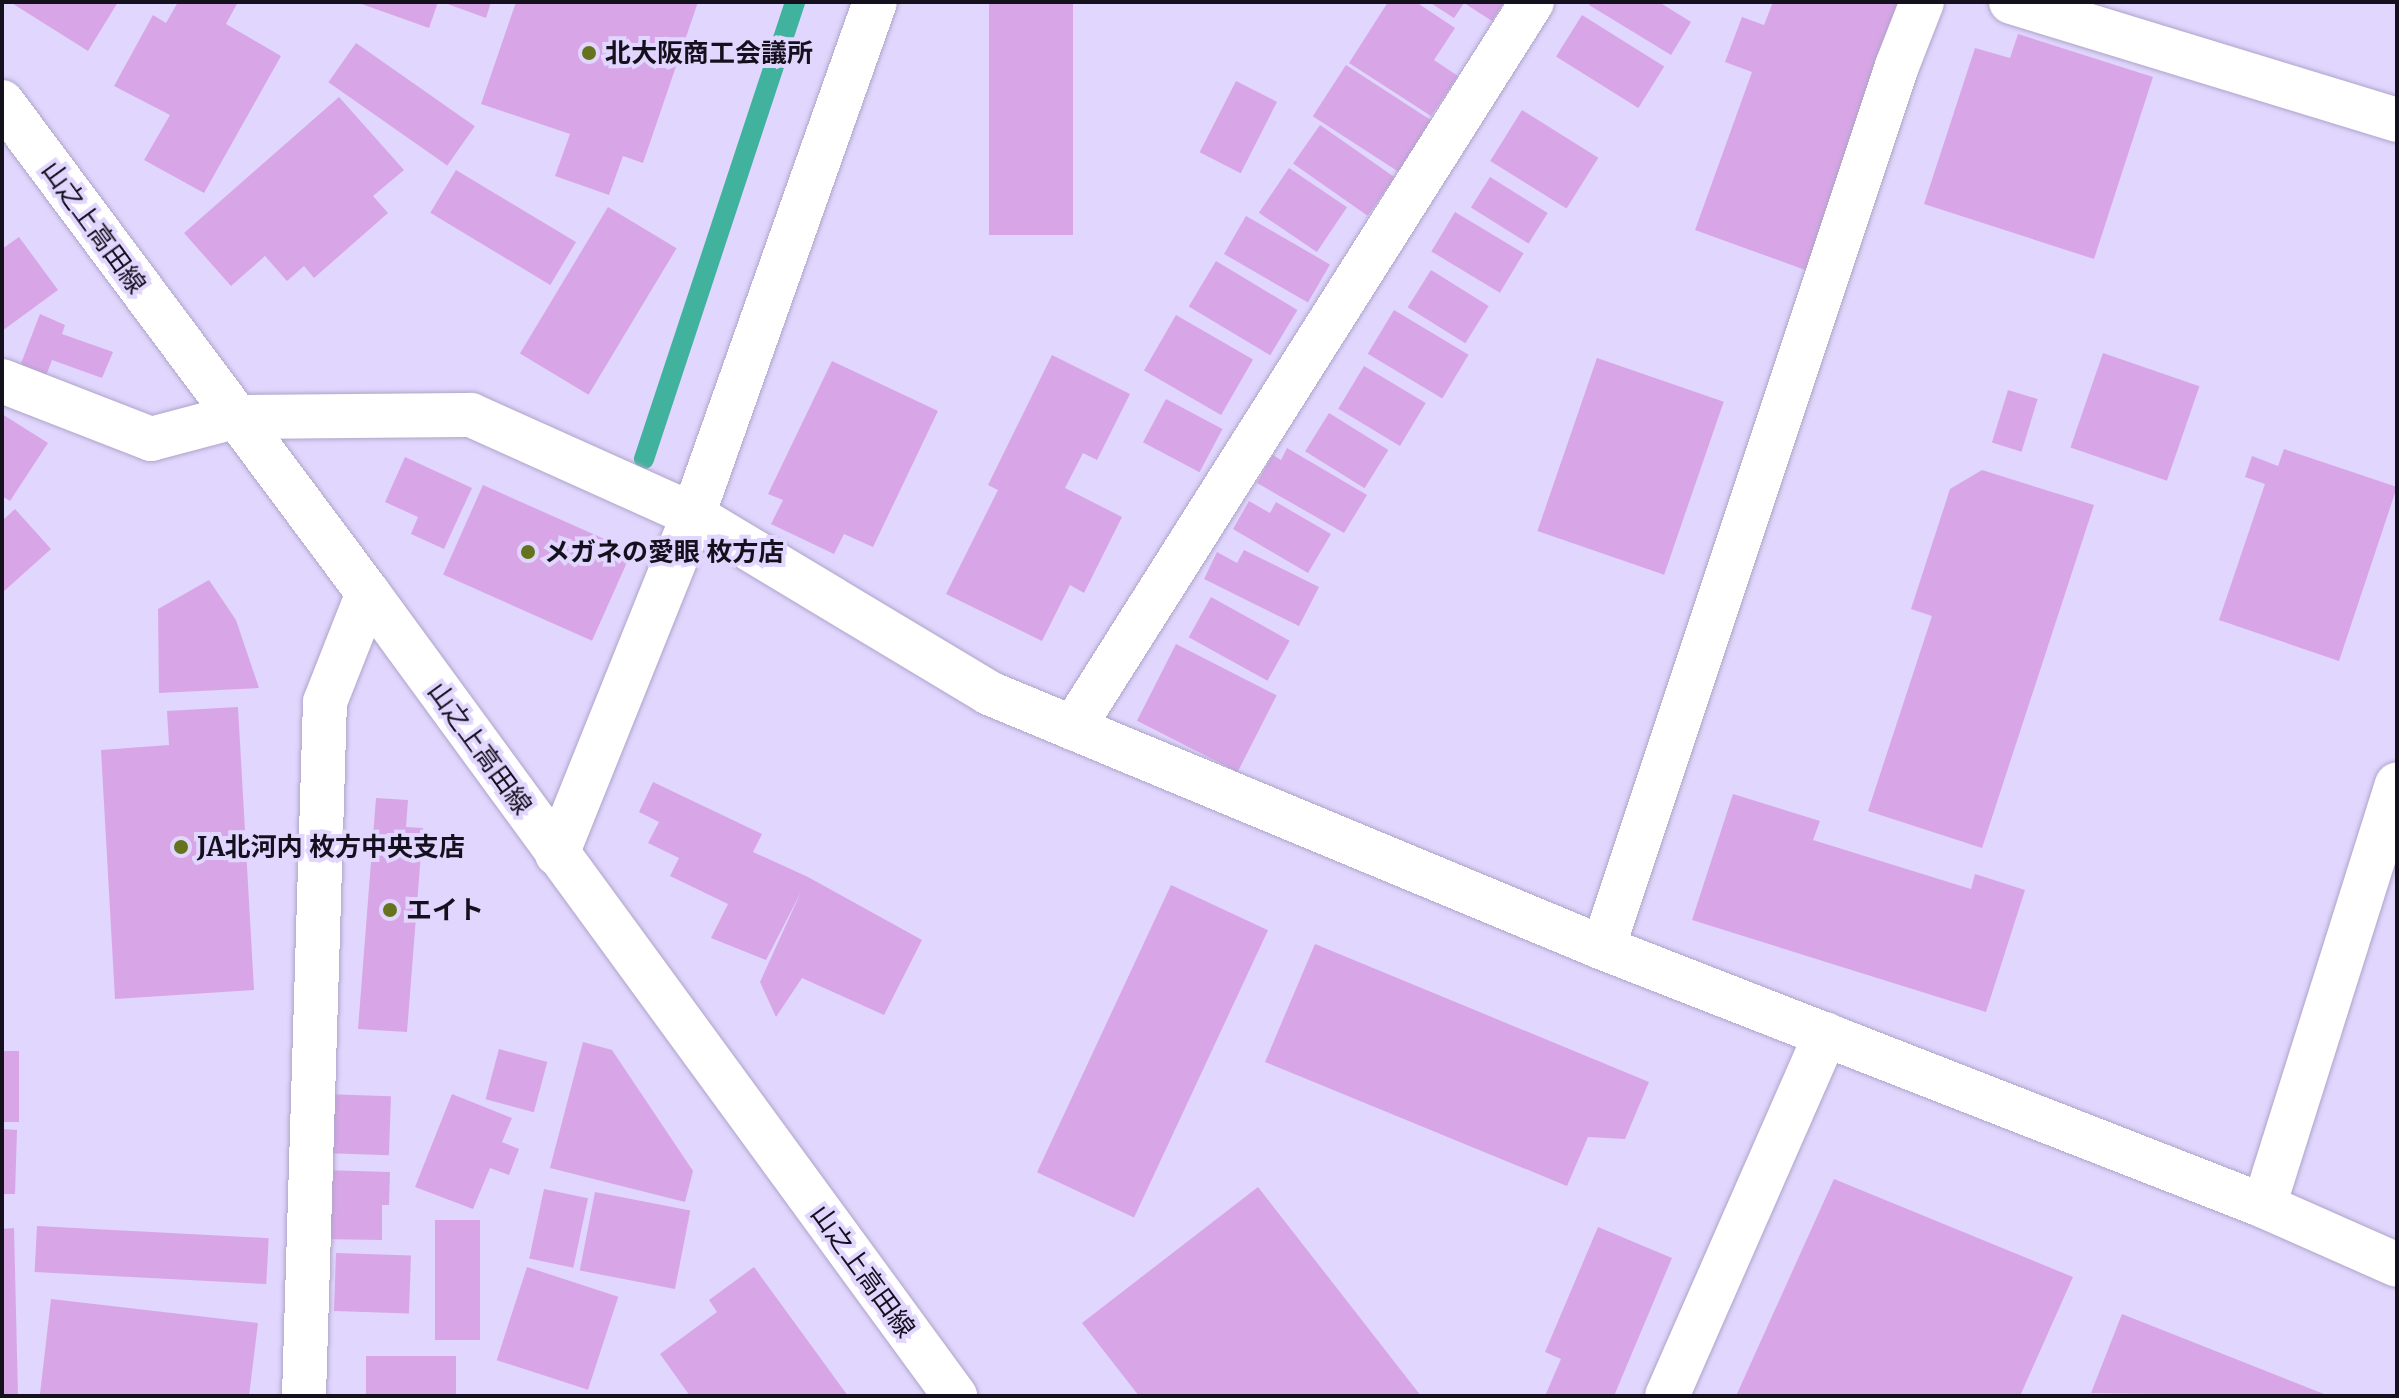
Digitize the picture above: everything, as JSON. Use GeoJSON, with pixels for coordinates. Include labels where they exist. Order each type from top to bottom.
{"type":"FeatureCollection","features":[{"type":"Feature","properties":{"kind":"street"},"geometry":{"type":"LineString","coordinates":[[557,854],[693,515],[875,2]]}},
{"type":"Feature","properties":{"kind":"street"},"geometry":{"type":"LineString","coordinates":[[1073,728],[1532,2]]}},
{"type":"Feature","properties":{"kind":"street"},"geometry":{"type":"LineString","coordinates":[[1603,948],[1892,81],[1922,2]]}},
{"type":"Feature","properties":{"kind":"street"},"geometry":{"type":"LineString","coordinates":[[2011,2],[2397,120]]}},
{"type":"Feature","properties":{"kind":"street","name":"山之上高田線"},"geometry":{"type":"LineString","coordinates":[[2,102],[368,593],[955,1396]]}},
{"type":"Feature","properties":{"kind":"street"},"geometry":{"type":"LineString","coordinates":[[2,381],[151,439],[234,417],[471,415],[693,515],[989,693],[1603,948],[2264,1206],[2397,1265]]}},
{"type":"Feature","properties":{"kind":"street"},"geometry":{"type":"LineString","coordinates":[[304,1396],[325,702],[368,593]]}},
{"type":"Feature","properties":{"kind":"street"},"geometry":{"type":"LineString","coordinates":[[2264,1206],[2397,784]]}},
{"type":"Feature","properties":{"kind":"street"},"geometry":{"type":"LineString","coordinates":[[1667,1396],[1826,1034]]}},
{"type":"Feature","properties":{"kind":"building"},"geometry":{"type":"Polygon","coordinates":[[[10,2],[118,2],[88,51],[10,2]]]}},
{"type":"Feature","properties":{"kind":"building"},"geometry":{"type":"Polygon","coordinates":[[[178,2],[238,2],[226,24],[281,56],[204,193],[144,160],[170,115],[114,86],[153,15],[166,23],[178,2]]]}},
{"type":"Feature","properties":{"kind":"building"},"geometry":{"type":"Polygon","coordinates":[[[356,2],[438,2],[429,28],[356,2]]]}},
{"type":"Feature","properties":{"kind":"building"},"geometry":{"type":"Polygon","coordinates":[[[442,2],[491,2],[486,18],[442,2]]]}},
{"type":"Feature","properties":{"kind":"building","name":"北大阪商工会議所"},"geometry":{"type":"Polygon","coordinates":[[[516,2],[698,2],[643,163],[623,156],[609,195],[555,176],[570,134],[481,104],[516,2]]]}},
{"type":"Feature","properties":{"kind":"building"},"geometry":{"type":"Polygon","coordinates":[[[989,2],[1073,2],[1073,235],[989,235],[989,2]]]}},
{"type":"Feature","properties":{"kind":"building"},"geometry":{"type":"Polygon","coordinates":[[[1388,2],[1416,2],[1455,28],[1434,60],[1458,76],[1431,116],[1349,63],[1388,2]]]}},
{"type":"Feature","properties":{"kind":"building"},"geometry":{"type":"Polygon","coordinates":[[[1429,2],[1504,2],[1492,21],[1464,3],[1454,18],[1429,2]]]}},
{"type":"Feature","properties":{"kind":"building"},"geometry":{"type":"Polygon","coordinates":[[[1590,2],[1659,2],[1691,22],[1671,55],[1589,5],[1590,2]]]}},
{"type":"Feature","properties":{"kind":"building"},"geometry":{"type":"Polygon","coordinates":[[[1773,2],[1905,2],[1808,271],[1695,230],[1752,72],[1725,62],[1742,17],[1764,25],[1773,2]]]}},
{"type":"Feature","properties":{"kind":"building"},"geometry":{"type":"Polygon","coordinates":[[[1582,15],[1664,66],[1638,108],[1556,57],[1582,15]]]}},
{"type":"Feature","properties":{"kind":"building"},"geometry":{"type":"Polygon","coordinates":[[[2018,34],[2153,77],[2094,259],[1924,204],[1975,48],[2010,58],[2018,34]]]}},
{"type":"Feature","properties":{"kind":"building"},"geometry":{"type":"Polygon","coordinates":[[[356,43],[475,126],[447,165],[328,82],[356,43]]]}},
{"type":"Feature","properties":{"kind":"building"},"geometry":{"type":"Polygon","coordinates":[[[1346,65],[1434,122],[1401,173],[1313,116],[1346,65]]]}},
{"type":"Feature","properties":{"kind":"building"},"geometry":{"type":"Polygon","coordinates":[[[1236,81],[1277,102],[1241,173],[1200,152],[1236,81]]]}},
{"type":"Feature","properties":{"kind":"building"},"geometry":{"type":"Polygon","coordinates":[[[339,97],[404,170],[373,196],[388,213],[314,278],[304,266],[287,281],[265,256],[231,286],[184,233],[339,97]]]}},
{"type":"Feature","properties":{"kind":"building"},"geometry":{"type":"Polygon","coordinates":[[[1522,110],[1598,158],[1567,209],[1490,161],[1522,110]]]}},
{"type":"Feature","properties":{"kind":"building"},"geometry":{"type":"Polygon","coordinates":[[[1320,125],[1395,177],[1368,216],[1293,164],[1320,125]]]}},
{"type":"Feature","properties":{"kind":"building"},"geometry":{"type":"Polygon","coordinates":[[[1289,168],[1347,207],[1317,252],[1259,213],[1289,168]]]}},
{"type":"Feature","properties":{"kind":"building"},"geometry":{"type":"Polygon","coordinates":[[[456,170],[576,242],[550,285],[430,213],[456,170]]]}},
{"type":"Feature","properties":{"kind":"building"},"geometry":{"type":"Polygon","coordinates":[[[1490,177],[1548,213],[1529,244],[1471,208],[1490,177]]]}},
{"type":"Feature","properties":{"kind":"building"},"geometry":{"type":"Polygon","coordinates":[[[608,207],[677,248],[589,395],[520,354],[608,207]]]}},
{"type":"Feature","properties":{"kind":"building"},"geometry":{"type":"Polygon","coordinates":[[[1455,212],[1524,253],[1500,293],[1431,251],[1455,212]]]}},
{"type":"Feature","properties":{"kind":"building"},"geometry":{"type":"Polygon","coordinates":[[[1246,216],[1330,264],[1308,303],[1224,254],[1246,216]]]}},
{"type":"Feature","properties":{"kind":"building"},"geometry":{"type":"Polygon","coordinates":[[[19,237],[58,290],[2,331],[2,249],[19,237]]]}},
{"type":"Feature","properties":{"kind":"building"},"geometry":{"type":"Polygon","coordinates":[[[1216,261],[1297,310],[1270,355],[1189,306],[1216,261]]]}},
{"type":"Feature","properties":{"kind":"building"},"geometry":{"type":"Polygon","coordinates":[[[1431,270],[1489,306],[1465,343],[1408,307],[1431,270]]]}},
{"type":"Feature","properties":{"kind":"building"},"geometry":{"type":"Polygon","coordinates":[[[1394,310],[1469,355],[1442,399],[1368,354],[1394,310]]]}},
{"type":"Feature","properties":{"kind":"building"},"geometry":{"type":"Polygon","coordinates":[[[40,314],[65,325],[62,334],[113,352],[102,378],[52,360],[44,381],[18,371],[40,314]]]}},
{"type":"Feature","properties":{"kind":"building"},"geometry":{"type":"Polygon","coordinates":[[[1176,315],[1253,360],[1221,415],[1144,370],[1176,315]]]}},
{"type":"Feature","properties":{"kind":"building"},"geometry":{"type":"Polygon","coordinates":[[[2103,353],[2199,386],[2167,481],[2070,448],[2103,353]]]}},
{"type":"Feature","properties":{"kind":"building"},"geometry":{"type":"Polygon","coordinates":[[[1052,355],[1130,394],[1097,460],[1083,453],[1065,488],[1122,517],[1084,593],[1070,585],[1042,641],[946,594],[998,490],[988,485],[1052,355]]]}},
{"type":"Feature","properties":{"kind":"building"},"geometry":{"type":"Polygon","coordinates":[[[1597,358],[1724,402],[1664,575],[1537,531],[1597,358]]]}},
{"type":"Feature","properties":{"kind":"building"},"geometry":{"type":"Polygon","coordinates":[[[832,361],[938,411],[873,547],[844,534],[834,554],[771,524],[783,500],[768,494],[832,361]]]}},
{"type":"Feature","properties":{"kind":"building"},"geometry":{"type":"Polygon","coordinates":[[[1364,366],[1426,403],[1400,446],[1338,409],[1364,366]]]}},
{"type":"Feature","properties":{"kind":"building"},"geometry":{"type":"Polygon","coordinates":[[[2008,390],[2038,399],[2022,452],[1992,443],[2008,390]]]}},
{"type":"Feature","properties":{"kind":"building"},"geometry":{"type":"Polygon","coordinates":[[[1166,399],[1223,429],[1200,472],[1143,442],[1166,399]]]}},
{"type":"Feature","properties":{"kind":"building"},"geometry":{"type":"Polygon","coordinates":[[[1329,413],[1388,450],[1365,488],[1305,451],[1329,413]]]}},
{"type":"Feature","properties":{"kind":"building"},"geometry":{"type":"Polygon","coordinates":[[[2,414],[48,443],[10,501],[2,496],[2,414]]]}},
{"type":"Feature","properties":{"kind":"building"},"geometry":{"type":"Polygon","coordinates":[[[1287,448],[1367,495],[1344,533],[1257,483],[1273,455],[1281,460],[1287,448]]]}},
{"type":"Feature","properties":{"kind":"building"},"geometry":{"type":"Polygon","coordinates":[[[2284,449],[2397,487],[2339,661],[2219,620],[2265,484],[2245,477],[2252,456],[2278,466],[2284,449]]]}},
{"type":"Feature","properties":{"kind":"building"},"geometry":{"type":"Polygon","coordinates":[[[405,457],[472,488],[444,549],[411,534],[418,517],[385,502],[405,457]]]}},
{"type":"Feature","properties":{"kind":"building"},"geometry":{"type":"Polygon","coordinates":[[[1982,470],[2094,505],[1982,848],[1868,811],[1932,616],[1911,609],[1950,489],[1982,470]]]}},
{"type":"Feature","properties":{"kind":"building"},"geometry":{"type":"Polygon","coordinates":[[[483,485],[632,551],[592,641],[443,575],[483,485]]]}},
{"type":"Feature","properties":{"kind":"building"},"geometry":{"type":"Polygon","coordinates":[[[1249,501],[1270,513],[1276,502],[1331,534],[1308,573],[1233,529],[1249,501]]]}},
{"type":"Feature","properties":{"kind":"building"},"geometry":{"type":"Polygon","coordinates":[[[15,509],[51,549],[2,593],[2,521],[15,509]]]}},
{"type":"Feature","properties":{"kind":"building"},"geometry":{"type":"Polygon","coordinates":[[[1244,550],[1319,587],[1299,626],[1204,579],[1217,552],[1237,563],[1244,550]]]}},
{"type":"Feature","properties":{"kind":"building"},"geometry":{"type":"Polygon","coordinates":[[[209,580],[236,620],[259,688],[159,693],[158,609],[209,580]]]}},
{"type":"Feature","properties":{"kind":"building"},"geometry":{"type":"Polygon","coordinates":[[[1211,597],[1290,641],[1267,681],[1189,637],[1211,597]]]}},
{"type":"Feature","properties":{"kind":"building"},"geometry":{"type":"Polygon","coordinates":[[[1176,644],[1277,695],[1238,772],[1137,721],[1176,644]]]}},
{"type":"Feature","properties":{"kind":"building"},"geometry":{"type":"Polygon","coordinates":[[[238,707],[254,990],[115,999],[101,750],[169,745],[167,711],[238,707]]]}},
{"type":"Feature","properties":{"kind":"building"},"geometry":{"type":"Polygon","coordinates":[[[653,782],[762,834],[753,852],[808,877],[922,940],[884,1015],[802,978],[776,1017],[760,982],[801,892],[766,960],[711,938],[728,904],[670,876],[679,858],[648,843],[659,822],[639,812],[653,782]]]}},
{"type":"Feature","properties":{"kind":"building"},"geometry":{"type":"Polygon","coordinates":[[[1733,794],[1820,821],[1813,840],[1971,889],[1975,874],[2025,890],[1986,1012],[1692,920],[1733,794]]]}},
{"type":"Feature","properties":{"kind":"building"},"geometry":{"type":"Polygon","coordinates":[[[376,798],[408,800],[406,827],[423,828],[407,1032],[358,1029],[376,798]]]}},
{"type":"Feature","properties":{"kind":"building"},"geometry":{"type":"Polygon","coordinates":[[[1171,885],[1268,930],[1134,1218],[1037,1172],[1171,885]]]}},
{"type":"Feature","properties":{"kind":"building"},"geometry":{"type":"Polygon","coordinates":[[[1315,944],[1649,1082],[1625,1139],[1588,1137],[1567,1186],[1265,1062],[1315,944]]]}},
{"type":"Feature","properties":{"kind":"building"},"geometry":{"type":"Polygon","coordinates":[[[583,1042],[612,1050],[693,1171],[685,1202],[550,1168],[583,1042]]]}},
{"type":"Feature","properties":{"kind":"building"},"geometry":{"type":"Polygon","coordinates":[[[499,1049],[547,1062],[534,1112],[486,1099],[499,1049]]]}},
{"type":"Feature","properties":{"kind":"building"},"geometry":{"type":"Polygon","coordinates":[[[2,1051],[19,1051],[19,1122],[2,1122],[2,1051]]]}},
{"type":"Feature","properties":{"kind":"building"},"geometry":{"type":"Polygon","coordinates":[[[324,1094],[391,1096],[389,1155],[322,1153],[324,1094]]]}},
{"type":"Feature","properties":{"kind":"building"},"geometry":{"type":"Polygon","coordinates":[[[452,1094],[512,1118],[502,1142],[519,1149],[509,1175],[490,1168],[473,1209],[415,1187],[452,1094]]]}},
{"type":"Feature","properties":{"kind":"building"},"geometry":{"type":"Polygon","coordinates":[[[2,1129],[17,1130],[15,1194],[2,1194],[2,1129]]]}},
{"type":"Feature","properties":{"kind":"building"},"geometry":{"type":"Polygon","coordinates":[[[322,1170],[390,1172],[389,1205],[382,1205],[382,1240],[320,1239],[322,1170]]]}},
{"type":"Feature","properties":{"kind":"building"},"geometry":{"type":"Polygon","coordinates":[[[1834,1179],[2073,1277],[2020,1396],[1736,1396],[1834,1179]]]}},
{"type":"Feature","properties":{"kind":"building"},"geometry":{"type":"Polygon","coordinates":[[[1258,1187],[1421,1396],[1139,1396],[1082,1323],[1258,1187]]]}},
{"type":"Feature","properties":{"kind":"building"},"geometry":{"type":"Polygon","coordinates":[[[544,1189],[588,1198],[573,1268],[529,1258],[544,1189]]]}},
{"type":"Feature","properties":{"kind":"building"},"geometry":{"type":"Polygon","coordinates":[[[595,1192],[690,1211],[675,1289],[580,1271],[595,1192]]]}},
{"type":"Feature","properties":{"kind":"building"},"geometry":{"type":"Polygon","coordinates":[[[435,1220],[480,1220],[480,1340],[435,1340],[435,1220]]]}},
{"type":"Feature","properties":{"kind":"building"},"geometry":{"type":"Polygon","coordinates":[[[37,1226],[269,1238],[266,1284],[35,1272],[37,1226]]]}},
{"type":"Feature","properties":{"kind":"building"},"geometry":{"type":"Polygon","coordinates":[[[1598,1227],[1672,1258],[1614,1396],[1545,1396],[1561,1359],[1545,1352],[1598,1227]]]}},
{"type":"Feature","properties":{"kind":"building"},"geometry":{"type":"Polygon","coordinates":[[[14,1228],[18,1396],[2,1396],[2,1229],[14,1228]]]}},
{"type":"Feature","properties":{"kind":"building"},"geometry":{"type":"Polygon","coordinates":[[[336,1253],[411,1256],[409,1314],[334,1311],[336,1253]]]}},
{"type":"Feature","properties":{"kind":"building"},"geometry":{"type":"Polygon","coordinates":[[[527,1267],[618,1297],[588,1390],[497,1360],[527,1267]]]}},
{"type":"Feature","properties":{"kind":"building"},"geometry":{"type":"Polygon","coordinates":[[[754,1267],[848,1396],[690,1396],[660,1354],[717,1312],[709,1300],[754,1267]]]}},
{"type":"Feature","properties":{"kind":"building"},"geometry":{"type":"Polygon","coordinates":[[[51,1299],[258,1323],[249,1396],[40,1394],[51,1299]]]}},
{"type":"Feature","properties":{"kind":"building"},"geometry":{"type":"Polygon","coordinates":[[[2122,1314],[2329,1396],[2091,1393],[2122,1314]]]}},
{"type":"Feature","properties":{"kind":"building"},"geometry":{"type":"Polygon","coordinates":[[[366,1356],[456,1356],[456,1396],[366,1396],[366,1356]]]}},
{"type":"Feature","properties":{"kind":"waterway"},"geometry":{"type":"LineString","coordinates":[[644,459],[795,2]]}},
{"type":"Feature","properties":{"kind":"place","name":"北大阪商工会議所"},"geometry":{"type":"Point","coordinates":[589,53]}},
{"type":"Feature","properties":{"kind":"place","name":"メガネの愛眼 枚方店"},"geometry":{"type":"Point","coordinates":[528,552]}},
{"type":"Feature","properties":{"kind":"place","name":"JA北河内 枚方中央支店"},"geometry":{"type":"Point","coordinates":[181,847]}},
{"type":"Feature","properties":{"kind":"place","name":"エイト"},"geometry":{"type":"Point","coordinates":[390,910]}}]}
